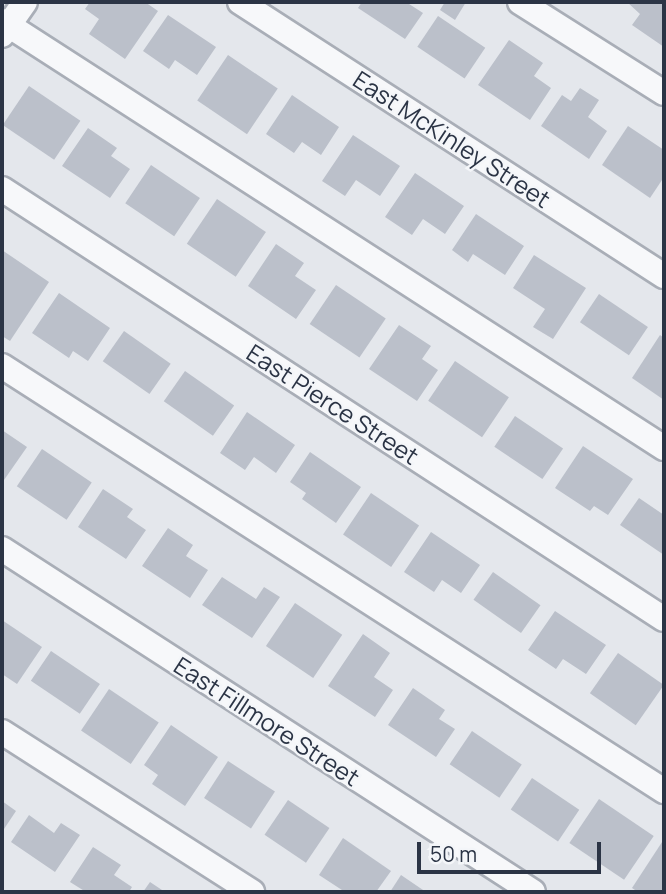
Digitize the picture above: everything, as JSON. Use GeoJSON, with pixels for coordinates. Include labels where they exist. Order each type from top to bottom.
{"type":"FeatureCollection","features":[{"type":"Feature","properties":{"kind":"street"},"geometry":{"type":"LineString","coordinates":[[25,2],[4,28],[664,448]]}},
{"type":"Feature","properties":{"kind":"street","name":"East McKinley Street"},"geometry":{"type":"LineString","coordinates":[[240,2],[664,276]]}},
{"type":"Feature","properties":{"kind":"street"},"geometry":{"type":"LineString","coordinates":[[520,2],[664,93]]}},
{"type":"Feature","properties":{"kind":"street","name":"East Pierce Street"},"geometry":{"type":"LineString","coordinates":[[2,189],[664,619]]}},
{"type":"Feature","properties":{"kind":"street"},"geometry":{"type":"LineString","coordinates":[[2,366],[664,791]]}},
{"type":"Feature","properties":{"kind":"street","name":"East Fillmore Street"},"geometry":{"type":"LineString","coordinates":[[2,549],[533,892]]}},
{"type":"Feature","properties":{"kind":"street"},"geometry":{"type":"LineString","coordinates":[[2,732],[252,892]]}},
{"type":"Feature","properties":{"kind":"building"},"geometry":{"type":"Polygon","coordinates":[[[90,2],[145,2],[158,11],[125,59],[89,34],[99,19],[85,9],[90,2]]]}},
{"type":"Feature","properties":{"kind":"building"},"geometry":{"type":"Polygon","coordinates":[[[362,2],[406,2],[423,13],[405,39],[358,8],[362,2]]]}},
{"type":"Feature","properties":{"kind":"building"},"geometry":{"type":"Polygon","coordinates":[[[445,2],[466,2],[455,20],[440,10],[445,2]]]}},
{"type":"Feature","properties":{"kind":"building"},"geometry":{"type":"Polygon","coordinates":[[[627,2],[664,2],[664,47],[632,25],[640,14],[627,2]]]}},
{"type":"Feature","properties":{"kind":"building"},"geometry":{"type":"Polygon","coordinates":[[[168,15],[216,47],[197,75],[175,60],[169,69],[143,51],[168,15]]]}},
{"type":"Feature","properties":{"kind":"building"},"geometry":{"type":"Polygon","coordinates":[[[438,16],[485,48],[465,79],[417,47],[438,16]]]}},
{"type":"Feature","properties":{"kind":"building"},"geometry":{"type":"Polygon","coordinates":[[[509,40],[543,63],[534,76],[551,88],[530,120],[478,85],[509,40]]]}},
{"type":"Feature","properties":{"kind":"building"},"geometry":{"type":"Polygon","coordinates":[[[228,55],[278,89],[247,134],[197,101],[228,55]]]}},
{"type":"Feature","properties":{"kind":"building"},"geometry":{"type":"Polygon","coordinates":[[[29,86],[80,121],[54,160],[3,125],[29,86]]]}},
{"type":"Feature","properties":{"kind":"building"},"geometry":{"type":"Polygon","coordinates":[[[580,88],[599,100],[588,117],[607,131],[589,159],[541,126],[562,95],[571,101],[580,88]]]}},
{"type":"Feature","properties":{"kind":"building"},"geometry":{"type":"Polygon","coordinates":[[[292,95],[339,127],[321,155],[302,142],[294,153],[266,134],[292,95]]]}},
{"type":"Feature","properties":{"kind":"building"},"geometry":{"type":"Polygon","coordinates":[[[628,126],[664,150],[664,177],[650,198],[602,165],[628,126]]]}},
{"type":"Feature","properties":{"kind":"building"},"geometry":{"type":"Polygon","coordinates":[[[88,128],[117,148],[111,156],[130,169],[110,198],[62,166],[88,128]]]}},
{"type":"Feature","properties":{"kind":"building"},"geometry":{"type":"Polygon","coordinates":[[[353,135],[400,166],[380,196],[356,180],[345,196],[322,181],[353,135]]]}},
{"type":"Feature","properties":{"kind":"building"},"geometry":{"type":"Polygon","coordinates":[[[151,165],[200,198],[174,236],[125,203],[151,165]]]}},
{"type":"Feature","properties":{"kind":"building"},"geometry":{"type":"Polygon","coordinates":[[[415,173],[464,206],[445,234],[423,219],[412,235],[385,217],[415,173]]]}},
{"type":"Feature","properties":{"kind":"building"},"geometry":{"type":"Polygon","coordinates":[[[217,199],[266,232],[236,277],[187,244],[217,199]]]}},
{"type":"Feature","properties":{"kind":"building"},"geometry":{"type":"Polygon","coordinates":[[[476,214],[524,246],[505,275],[473,254],[468,262],[452,250],[476,214]]]}},
{"type":"Feature","properties":{"kind":"building"},"geometry":{"type":"Polygon","coordinates":[[[276,244],[304,263],[295,276],[316,290],[296,319],[248,286],[276,244]]]}},
{"type":"Feature","properties":{"kind":"building"},"geometry":{"type":"Polygon","coordinates":[[[2,250],[49,282],[10,341],[2,336],[2,250]]]}},
{"type":"Feature","properties":{"kind":"building"},"geometry":{"type":"Polygon","coordinates":[[[534,255],[586,288],[553,339],[533,327],[545,309],[513,288],[534,255]]]}},
{"type":"Feature","properties":{"kind":"building"},"geometry":{"type":"Polygon","coordinates":[[[336,285],[386,319],[359,358],[310,324],[336,285]]]}},
{"type":"Feature","properties":{"kind":"building"},"geometry":{"type":"Polygon","coordinates":[[[59,293],[110,328],[88,361],[73,351],[69,358],[32,333],[59,293]]]}},
{"type":"Feature","properties":{"kind":"building"},"geometry":{"type":"Polygon","coordinates":[[[599,294],[648,327],[629,355],[580,322],[599,294]]]}},
{"type":"Feature","properties":{"kind":"building"},"geometry":{"type":"Polygon","coordinates":[[[399,325],[431,346],[422,359],[438,370],[417,401],[369,369],[399,325]]]}},
{"type":"Feature","properties":{"kind":"building"},"geometry":{"type":"Polygon","coordinates":[[[124,331],[171,364],[149,394],[103,361],[124,331]]]}},
{"type":"Feature","properties":{"kind":"building"},"geometry":{"type":"Polygon","coordinates":[[[660,335],[664,338],[664,400],[632,378],[660,335]]]}},
{"type":"Feature","properties":{"kind":"building"},"geometry":{"type":"Polygon","coordinates":[[[455,361],[509,397],[482,437],[428,401],[455,361]]]}},
{"type":"Feature","properties":{"kind":"building"},"geometry":{"type":"Polygon","coordinates":[[[185,371],[234,405],[213,436],[164,401],[185,371]]]}},
{"type":"Feature","properties":{"kind":"building"},"geometry":{"type":"Polygon","coordinates":[[[247,412],[295,445],[276,473],[254,457],[245,470],[220,453],[247,412]]]}},
{"type":"Feature","properties":{"kind":"building"},"geometry":{"type":"Polygon","coordinates":[[[515,416],[563,448],[542,479],[494,447],[515,416]]]}},
{"type":"Feature","properties":{"kind":"building"},"geometry":{"type":"Polygon","coordinates":[[[2,430],[27,447],[4,480],[2,479],[2,430]]]}},
{"type":"Feature","properties":{"kind":"building"},"geometry":{"type":"Polygon","coordinates":[[[583,446],[633,479],[608,515],[594,506],[590,511],[555,488],[583,446]]]}},
{"type":"Feature","properties":{"kind":"building"},"geometry":{"type":"Polygon","coordinates":[[[42,449],[92,483],[67,520],[17,486],[42,449]]]}},
{"type":"Feature","properties":{"kind":"building"},"geometry":{"type":"Polygon","coordinates":[[[310,452],[361,487],[336,523],[302,499],[306,493],[290,482],[310,452]]]}},
{"type":"Feature","properties":{"kind":"building"},"geometry":{"type":"Polygon","coordinates":[[[103,489],[133,509],[127,517],[146,530],[126,559],[78,527],[103,489]]]}},
{"type":"Feature","properties":{"kind":"building"},"geometry":{"type":"Polygon","coordinates":[[[371,493],[419,525],[391,567],[343,534],[371,493]]]}},
{"type":"Feature","properties":{"kind":"building"},"geometry":{"type":"Polygon","coordinates":[[[639,498],[664,515],[664,555],[620,525],[639,498]]]}},
{"type":"Feature","properties":{"kind":"building"},"geometry":{"type":"Polygon","coordinates":[[[168,528],[193,545],[186,556],[208,570],[190,598],[142,566],[168,528]]]}},
{"type":"Feature","properties":{"kind":"building"},"geometry":{"type":"Polygon","coordinates":[[[431,532],[480,565],[461,593],[442,580],[434,592],[404,572],[431,532]]]}},
{"type":"Feature","properties":{"kind":"building"},"geometry":{"type":"Polygon","coordinates":[[[493,572],[541,605],[521,633],[473,600],[493,572]]]}},
{"type":"Feature","properties":{"kind":"building"},"geometry":{"type":"Polygon","coordinates":[[[222,577],[256,599],[264,587],[280,597],[252,638],[202,605],[222,577]]]}},
{"type":"Feature","properties":{"kind":"building"},"geometry":{"type":"Polygon","coordinates":[[[295,603],[342,635],[313,678],[266,646],[295,603]]]}},
{"type":"Feature","properties":{"kind":"building"},"geometry":{"type":"Polygon","coordinates":[[[555,611],[606,645],[586,674],[563,659],[556,669],[528,650],[555,611]]]}},
{"type":"Feature","properties":{"kind":"building"},"geometry":{"type":"Polygon","coordinates":[[[2,620],[42,647],[17,684],[2,674],[2,620]]]}},
{"type":"Feature","properties":{"kind":"building"},"geometry":{"type":"Polygon","coordinates":[[[363,634],[390,653],[374,677],[393,690],[375,717],[328,686],[363,634]]]}},
{"type":"Feature","properties":{"kind":"building"},"geometry":{"type":"Polygon","coordinates":[[[51,651],[100,684],[80,714],[31,681],[51,651]]]}},
{"type":"Feature","properties":{"kind":"building"},"geometry":{"type":"Polygon","coordinates":[[[618,653],[664,685],[636,725],[590,693],[618,653]]]}},
{"type":"Feature","properties":{"kind":"building"},"geometry":{"type":"Polygon","coordinates":[[[413,688],[445,710],[439,719],[455,729],[436,757],[388,725],[413,688]]]}},
{"type":"Feature","properties":{"kind":"building"},"geometry":{"type":"Polygon","coordinates":[[[109,689],[159,723],[131,764],[81,730],[109,689]]]}},
{"type":"Feature","properties":{"kind":"building"},"geometry":{"type":"Polygon","coordinates":[[[171,725],[218,757],[185,806],[152,784],[158,775],[144,765],[171,725]]]}},
{"type":"Feature","properties":{"kind":"building"},"geometry":{"type":"Polygon","coordinates":[[[472,731],[522,765],[499,798],[450,764],[472,731]]]}},
{"type":"Feature","properties":{"kind":"building"},"geometry":{"type":"Polygon","coordinates":[[[228,761],[275,791],[251,828],[204,798],[228,761]]]}},
{"type":"Feature","properties":{"kind":"building"},"geometry":{"type":"Polygon","coordinates":[[[532,778],[579,810],[558,841],[511,810],[532,778]]]}},
{"type":"Feature","properties":{"kind":"building"},"geometry":{"type":"Polygon","coordinates":[[[599,799],[654,836],[624,880],[569,843],[599,799]]]}},
{"type":"Feature","properties":{"kind":"building"},"geometry":{"type":"Polygon","coordinates":[[[288,800],[329,828],[306,863],[265,835],[288,800]]]}},
{"type":"Feature","properties":{"kind":"building"},"geometry":{"type":"Polygon","coordinates":[[[2,801],[16,811],[2,832],[2,801]]]}},
{"type":"Feature","properties":{"kind":"building"},"geometry":{"type":"Polygon","coordinates":[[[29,815],[54,833],[61,823],[80,835],[55,872],[11,842],[29,815]]]}},
{"type":"Feature","properties":{"kind":"building"},"geometry":{"type":"Polygon","coordinates":[[[343,838],[391,871],[376,892],[345,892],[319,875],[343,838]]]}},
{"type":"Feature","properties":{"kind":"building"},"geometry":{"type":"Polygon","coordinates":[[[664,839],[664,892],[638,892],[632,888],[664,839]]]}},
{"type":"Feature","properties":{"kind":"building"},"geometry":{"type":"Polygon","coordinates":[[[93,847],[121,865],[114,875],[132,887],[129,892],[86,892],[70,882],[93,847]]]}},
{"type":"Feature","properties":{"kind":"building"},"geometry":{"type":"Polygon","coordinates":[[[401,875],[426,892],[390,892],[401,875]]]}},
{"type":"Feature","properties":{"kind":"building"},"geometry":{"type":"Polygon","coordinates":[[[150,882],[165,892],[143,892],[150,882]]]}}]}
